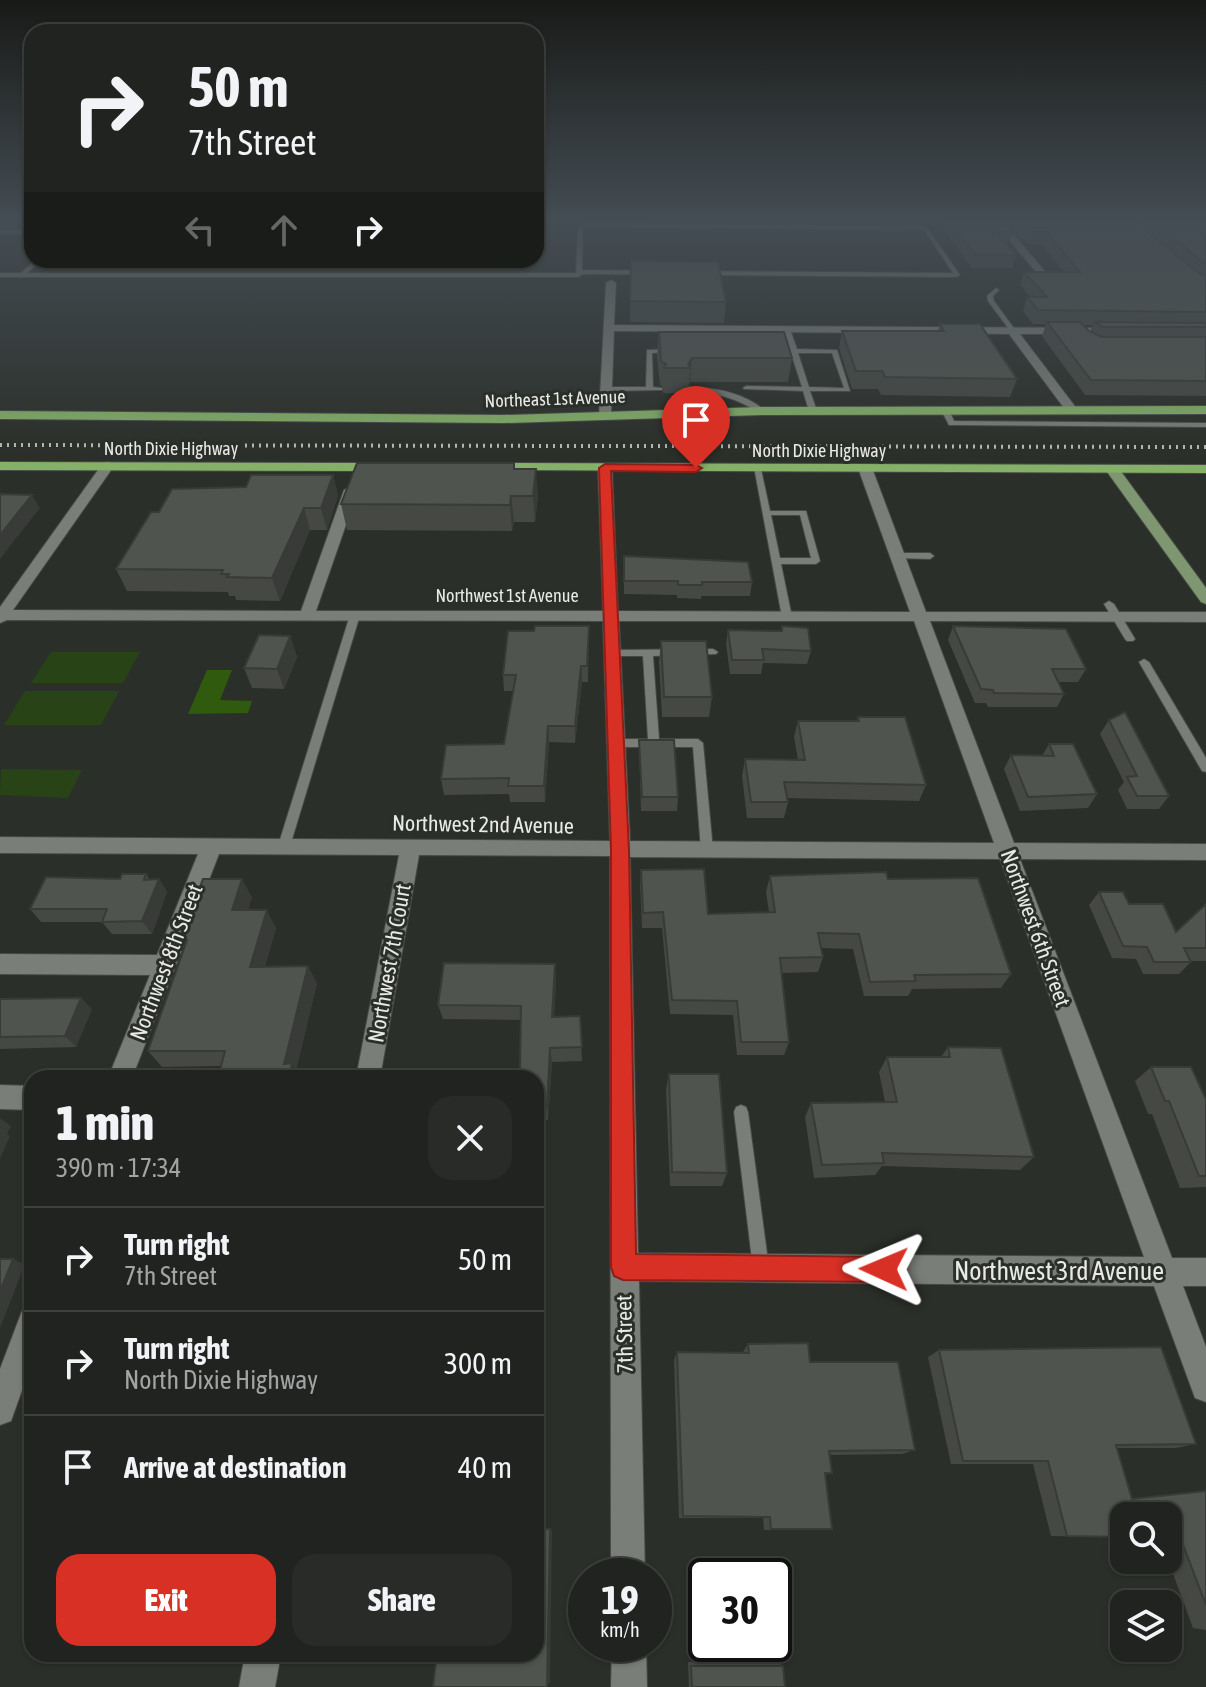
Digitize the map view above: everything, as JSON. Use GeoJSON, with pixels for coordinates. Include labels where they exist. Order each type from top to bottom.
{"type":"FeatureCollection","features":[{"type":"Feature","properties":{"kind":"main road","name":"Northeast 1st Avenue"},"geometry":{"type":"LineString","coordinates":[[0,415],[504,419],[762,411],[1206,410]]}},
{"type":"Feature","properties":{"kind":"main road","name":"North Dixie Highway"},"geometry":{"type":"LineString","coordinates":[[0,466],[390,467]]}},
{"type":"Feature","properties":{"kind":"main road","name":"North Dixie Highway"},"geometry":{"type":"LineString","coordinates":[[467,467],[1206,469]]}},
{"type":"Feature","properties":{"kind":"street"},"geometry":{"type":"LineString","coordinates":[[605,415],[611,300]]}},
{"type":"Feature","properties":{"kind":"street"},"geometry":{"type":"LineString","coordinates":[[610,328],[1134,331]]}},
{"type":"Feature","properties":{"kind":"street"},"geometry":{"type":"LineString","coordinates":[[1013,331],[1069,409]]}},
{"type":"Feature","properties":{"kind":"street"},"geometry":{"type":"LineString","coordinates":[[1,616],[108,466]]}},
{"type":"Feature","properties":{"kind":"street"},"geometry":{"type":"LineString","coordinates":[[307,615],[359,467]]}},
{"type":"Feature","properties":{"kind":"street","name":"7th Street"},"geometry":{"type":"LineString","coordinates":[[605,468],[620,850],[628,1558]]}},
{"type":"Feature","properties":{"kind":"street","name":"Northwest 6th Street"},"geometry":{"type":"LineString","coordinates":[[865,468],[1206,1387]]}},
{"type":"Feature","properties":{"kind":"street"},"geometry":{"type":"LineString","coordinates":[[1112,469],[1206,599]]}},
{"type":"Feature","properties":{"kind":"street","name":"Northwest 1st Avenue"},"geometry":{"type":"LineString","coordinates":[[1,616],[921,617],[1113,610],[1206,617]]}},
{"type":"Feature","properties":{"kind":"street","name":"Northwest 2nd Avenue"},"geometry":{"type":"LineString","coordinates":[[0,845],[1206,852]]}},
{"type":"Feature","properties":{"kind":"street","name":"Northwest 8th Street"},"geometry":{"type":"LineString","coordinates":[[123,1070],[212,845]]}},
{"type":"Feature","properties":{"kind":"street","name":"Northwest 7th Court"},"geometry":{"type":"LineString","coordinates":[[369,1070],[410,848]]}},
{"type":"Feature","properties":{"kind":"street"},"geometry":{"type":"LineString","coordinates":[[0,964],[165,965]]}},
{"type":"Feature","properties":{"kind":"street"},"geometry":{"type":"LineString","coordinates":[[0,1097],[24,1098]]}},
{"type":"Feature","properties":{"kind":"street","name":"Northwest 3rd Avenue"},"geometry":{"type":"LineString","coordinates":[[623,1267],[1206,1272]]}},
{"type":"Feature","properties":{"kind":"street"},"geometry":{"type":"LineString","coordinates":[[0,1410],[24,1343]]}},
{"type":"Feature","properties":{"kind":"street"},"geometry":{"type":"LineString","coordinates":[[257,1687],[262,1662]]}},
{"type":"Feature","properties":{"kind":"street"},"geometry":{"type":"LineString","coordinates":[[629,1662],[629,1687]]}},
{"type":"Feature","properties":{"kind":"lane"},"geometry":{"type":"LineString","coordinates":[[991,300],[1013,331]]}},
{"type":"Feature","properties":{"kind":"lane"},"geometry":{"type":"LineString","coordinates":[[787,329],[813,411]]}},
{"type":"Feature","properties":{"kind":"lane"},"geometry":{"type":"LineString","coordinates":[[1077,331],[1086,342]]}},
{"type":"Feature","properties":{"kind":"lane"},"geometry":{"type":"LineString","coordinates":[[650,389],[649,351],[678,351]]}},
{"type":"Feature","properties":{"kind":"lane"},"geometry":{"type":"LineString","coordinates":[[746,388],[848,390],[835,351],[766,351]]}},
{"type":"Feature","properties":{"kind":"lane"},"geometry":{"type":"LineString","coordinates":[[607,389],[660,389]]}},
{"type":"Feature","properties":{"kind":"lane"},"geometry":{"type":"LineString","coordinates":[[691,389],[721,390],[742,396],[762,411]]}},
{"type":"Feature","properties":{"kind":"lane"},"geometry":{"type":"LineString","coordinates":[[1069,409],[1077,424]]}},
{"type":"Feature","properties":{"kind":"lane"},"geometry":{"type":"LineString","coordinates":[[945,410],[952,423],[1206,425]]}},
{"type":"Feature","properties":{"kind":"lane"},"geometry":{"type":"LineString","coordinates":[[757,469],[787,617]]}},
{"type":"Feature","properties":{"kind":"lane"},"geometry":{"type":"LineString","coordinates":[[766,513],[803,513],[816,561],[776,561]]}},
{"type":"Feature","properties":{"kind":"lane"},"geometry":{"type":"LineString","coordinates":[[897,556],[930,556]]}},
{"type":"Feature","properties":{"kind":"lane"},"geometry":{"type":"LineString","coordinates":[[1113,610],[1130,639]]}},
{"type":"Feature","properties":{"kind":"lane"},"geometry":{"type":"LineString","coordinates":[[284,846],[355,615]]}},
{"type":"Feature","properties":{"kind":"lane"},"geometry":{"type":"LineString","coordinates":[[611,653],[713,652]]}},
{"type":"Feature","properties":{"kind":"lane"},"geometry":{"type":"LineString","coordinates":[[648,653],[654,743]]}},
{"type":"Feature","properties":{"kind":"lane"},"geometry":{"type":"LineString","coordinates":[[1144,662],[1206,768]]}},
{"type":"Feature","properties":{"kind":"lane"},"geometry":{"type":"LineString","coordinates":[[615,743],[698,743],[707,850]]}},
{"type":"Feature","properties":{"kind":"lane"},"geometry":{"type":"LineString","coordinates":[[741,1112],[761,1268]]}},
{"type":"Feature","properties":{"kind":"shaded area"},"geometry":{"type":"Polygon","coordinates":[[[51,652],[140,652],[123,683],[31,683],[51,652]]]}},
{"type":"Feature","properties":{"kind":"shaded area"},"geometry":{"type":"Polygon","coordinates":[[[207,670],[232,670],[220,700],[252,701],[248,713],[188,714],[207,670]]]}},
{"type":"Feature","properties":{"kind":"shaded area"},"geometry":{"type":"Polygon","coordinates":[[[25,691],[119,691],[101,725],[4,725],[25,691]]]}},
{"type":"Feature","properties":{"kind":"shaded area"},"geometry":{"type":"Polygon","coordinates":[[[1,769],[82,770],[68,798],[0,795],[1,769]]]}},
{"type":"Feature","properties":{"kind":"building"},"geometry":{"type":"Polygon","coordinates":[[[726,300],[726,302],[630,301],[726,300]]]}},
{"type":"Feature","properties":{"kind":"building"},"geometry":{"type":"Polygon","coordinates":[[[1029,300],[1206,300],[1206,312],[1038,310],[1029,300]]]}},
{"type":"Feature","properties":{"kind":"building"},"geometry":{"type":"Polygon","coordinates":[[[1047,322],[1080,322],[1102,337],[1206,337],[1206,381],[1091,380],[1047,322]]]}},
{"type":"Feature","properties":{"kind":"building"},"geometry":{"type":"Polygon","coordinates":[[[1094,322],[1206,323],[1206,327],[1103,327],[1094,322]]]}},
{"type":"Feature","properties":{"kind":"building"},"geometry":{"type":"Polygon","coordinates":[[[940,324],[980,324],[1017,379],[885,377],[882,371],[856,371],[842,331],[944,331],[940,324]]]}},
{"type":"Feature","properties":{"kind":"building"},"geometry":{"type":"Polygon","coordinates":[[[659,332],[784,332],[792,358],[692,358],[688,364],[690,368],[664,368],[666,364],[661,361],[659,332]]]}},
{"type":"Feature","properties":{"kind":"building"},"geometry":{"type":"Polygon","coordinates":[[[357,463],[514,463],[514,469],[536,469],[533,496],[511,496],[510,505],[341,504],[357,463]]]}},
{"type":"Feature","properties":{"kind":"building"},"geometry":{"type":"Polygon","coordinates":[[[251,475],[333,475],[321,508],[304,508],[272,578],[227,577],[229,574],[221,574],[223,570],[116,569],[151,512],[159,512],[172,489],[246,487],[251,475]]]}},
{"type":"Feature","properties":{"kind":"building"},"geometry":{"type":"Polygon","coordinates":[[[0,494],[32,495],[0,535],[0,494]]]}},
{"type":"Feature","properties":{"kind":"building"},"geometry":{"type":"Polygon","coordinates":[[[624,556],[748,562],[752,582],[678,585],[678,581],[624,581],[624,556]]]}},
{"type":"Feature","properties":{"kind":"building"},"geometry":{"type":"Polygon","coordinates":[[[535,626],[589,626],[587,666],[581,666],[575,726],[548,726],[544,786],[508,786],[509,778],[441,779],[446,745],[504,744],[516,675],[503,675],[508,631],[534,631],[535,626]]]}},
{"type":"Feature","properties":{"kind":"building"},"geometry":{"type":"Polygon","coordinates":[[[782,626],[808,628],[811,651],[762,649],[764,660],[732,660],[728,630],[782,631],[782,626]]]}},
{"type":"Feature","properties":{"kind":"building"},"geometry":{"type":"Polygon","coordinates":[[[953,626],[1066,629],[1086,669],[1052,669],[1064,694],[994,693],[993,690],[981,689],[953,626]]]}},
{"type":"Feature","properties":{"kind":"building"},"geometry":{"type":"Polygon","coordinates":[[[259,635],[290,636],[277,669],[244,668],[259,635]]]}},
{"type":"Feature","properties":{"kind":"building"},"geometry":{"type":"Polygon","coordinates":[[[661,641],[706,641],[712,697],[664,697],[661,641]]]}},
{"type":"Feature","properties":{"kind":"building"},"geometry":{"type":"Polygon","coordinates":[[[1125,712],[1169,796],[1137,796],[1127,777],[1137,776],[1109,720],[1125,712]]]}},
{"type":"Feature","properties":{"kind":"building"},"geometry":{"type":"Polygon","coordinates":[[[858,717],[905,717],[926,785],[784,782],[788,802],[751,802],[745,759],[805,760],[798,721],[859,721],[858,717]]]}},
{"type":"Feature","properties":{"kind":"building"},"geometry":{"type":"Polygon","coordinates":[[[639,740],[674,740],[678,797],[642,797],[639,740]]]}},
{"type":"Feature","properties":{"kind":"building"},"geometry":{"type":"Polygon","coordinates":[[[1049,744],[1073,744],[1097,794],[1028,797],[1011,755],[1054,756],[1049,744]]]}},
{"type":"Feature","properties":{"kind":"building"},"geometry":{"type":"Polygon","coordinates":[[[704,869],[708,914],[775,912],[770,876],[886,872],[888,879],[978,878],[1011,974],[914,975],[916,981],[870,982],[859,934],[818,933],[823,957],[780,958],[789,1042],[741,1042],[737,1001],[672,1000],[663,912],[643,913],[641,870],[704,869]]]}},
{"type":"Feature","properties":{"kind":"building"},"geometry":{"type":"Polygon","coordinates":[[[122,874],[146,874],[144,880],[159,879],[142,921],[102,922],[107,909],[30,909],[46,877],[120,879],[122,874]]]}},
{"type":"Feature","properties":{"kind":"building"},"geometry":{"type":"Polygon","coordinates":[[[203,879],[242,879],[232,910],[267,910],[250,967],[308,966],[284,1064],[292,1063],[291,1070],[220,1070],[225,1051],[148,1051],[187,940],[180,940],[203,879]]]}},
{"type":"Feature","properties":{"kind":"building"},"geometry":{"type":"Polygon","coordinates":[[[1099,892],[1123,892],[1129,904],[1163,904],[1176,932],[1206,904],[1206,948],[1184,948],[1191,962],[1154,962],[1147,947],[1123,946],[1099,892]]]}},
{"type":"Feature","properties":{"kind":"building"},"geometry":{"type":"Polygon","coordinates":[[[444,963],[555,964],[552,1017],[580,1016],[582,1047],[550,1048],[547,1107],[544,1107],[544,1070],[520,1070],[521,1006],[438,1005],[444,963]]]}},
{"type":"Feature","properties":{"kind":"building"},"geometry":{"type":"Polygon","coordinates":[[[81,998],[65,1036],[0,1037],[0,999],[81,998]]]}},
{"type":"Feature","properties":{"kind":"building"},"geometry":{"type":"Polygon","coordinates":[[[948,1047],[1001,1048],[1034,1157],[882,1153],[884,1163],[822,1165],[811,1103],[897,1102],[887,1057],[950,1057],[948,1047]]]}},
{"type":"Feature","properties":{"kind":"building"},"geometry":{"type":"Polygon","coordinates":[[[1151,1067],[1191,1067],[1206,1099],[1206,1176],[1199,1176],[1169,1101],[1165,1101],[1151,1067]]]}},
{"type":"Feature","properties":{"kind":"building"},"geometry":{"type":"Polygon","coordinates":[[[669,1074],[719,1074],[727,1173],[672,1172],[669,1074]]]}},
{"type":"Feature","properties":{"kind":"building"},"geometry":{"type":"Polygon","coordinates":[[[0,1259],[13,1259],[0,1291],[0,1259]]]}},
{"type":"Feature","properties":{"kind":"building"},"geometry":{"type":"Polygon","coordinates":[[[808,1343],[810,1362],[898,1362],[915,1450],[829,1451],[832,1473],[825,1473],[832,1529],[771,1529],[770,1517],[683,1516],[677,1352],[749,1353],[748,1344],[808,1343]]]}},
{"type":"Feature","properties":{"kind":"building"},"geometry":{"type":"Polygon","coordinates":[[[1161,1347],[1196,1444],[1116,1445],[1132,1499],[1206,1491],[1206,1605],[1182,1542],[1182,1502],[1110,1502],[1110,1537],[1067,1536],[1048,1461],[963,1461],[939,1350],[1161,1347]]]}},
{"type":"Feature","properties":{"kind":"building"},"geometry":{"type":"Polygon","coordinates":[[[544,1529],[550,1529],[547,1687],[433,1687],[436,1662],[544,1662],[544,1529]]]}},
{"type":"Feature","properties":{"kind":"building"},"geometry":{"type":"Polygon","coordinates":[[[691,1666],[783,1666],[785,1687],[692,1687],[691,1666]]]}},
{"type":"Feature","properties":{"kind":"railway"},"geometry":{"type":"LineString","coordinates":[[0,445],[1206,447]]}},
{"type":"Feature","properties":{"kind":"route"},"geometry":{"type":"LineString","coordinates":[[696,468],[605,468],[620,850],[623,1267],[884,1269]]}}]}
